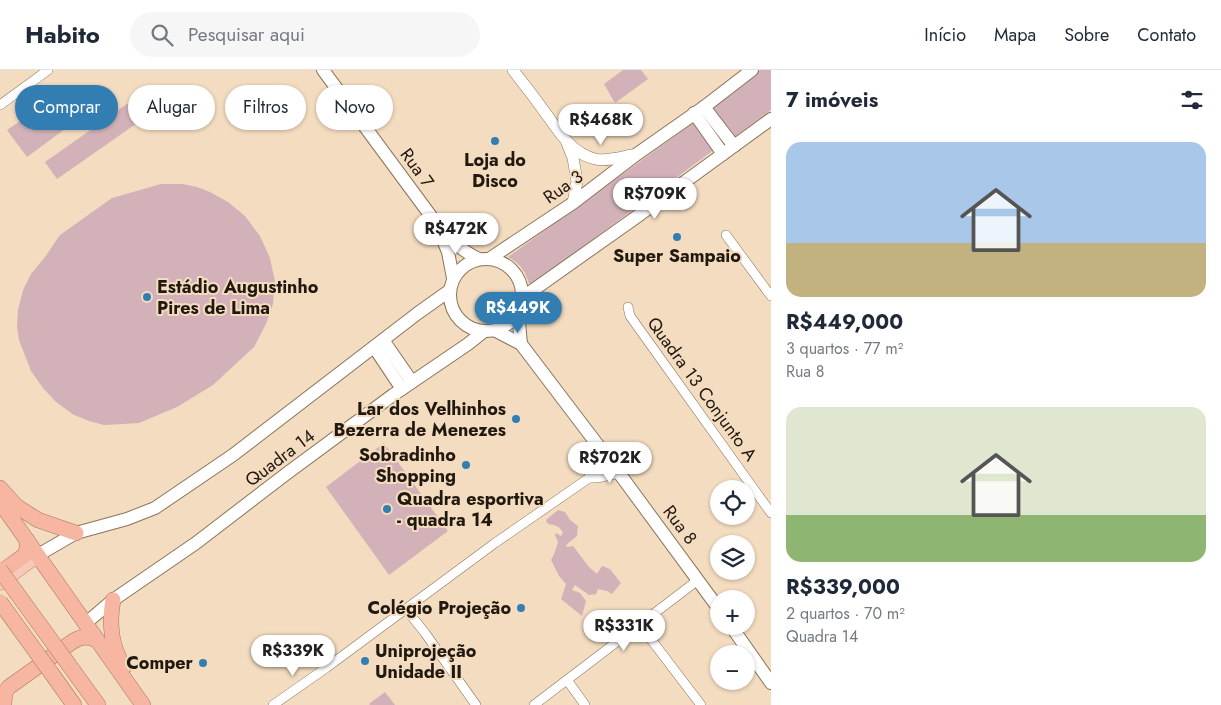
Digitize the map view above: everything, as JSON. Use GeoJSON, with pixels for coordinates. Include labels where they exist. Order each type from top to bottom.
{"type":"FeatureCollection","features":[{"type":"Feature","properties":{"kind":"highway"},"geometry":{"type":"LineString","coordinates":[[0,488],[16,506],[38,520],[76,533]]}},
{"type":"Feature","properties":{"kind":"highway"},"geometry":{"type":"LineString","coordinates":[[0,502],[143,705]]}},
{"type":"Feature","properties":{"kind":"highway"},"geometry":{"type":"LineString","coordinates":[[27,540],[26,552],[0,571],[98,705]]}},
{"type":"Feature","properties":{"kind":"highway"},"geometry":{"type":"LineString","coordinates":[[113,600],[111,612],[112,636],[121,662],[151,705]]}},
{"type":"Feature","properties":{"kind":"highway"},"geometry":{"type":"LineString","coordinates":[[0,602],[74,705]]}},
{"type":"Feature","properties":{"kind":"highway"},"geometry":{"type":"LineString","coordinates":[[3,702],[5,692],[9,687],[72,642],[81,637],[91,637],[97,640]]}},
{"type":"Feature","properties":{"kind":"main road","name":"Rua 7"},"geometry":{"type":"LineString","coordinates":[[323,70],[436,223],[460,248],[484,259]]}},
{"type":"Feature","properties":{"kind":"main road","name":"Rua 3"},"geometry":{"type":"LineString","coordinates":[[484,259],[573,203],[752,70]]}},
{"type":"Feature","properties":{"kind":"main road"},"geometry":{"type":"LineString","coordinates":[[699,110],[734,146]]}},
{"type":"Feature","properties":{"kind":"main road"},"geometry":{"type":"LineString","coordinates":[[699,110],[723,154]]}},
{"type":"Feature","properties":{"kind":"main road"},"geometry":{"type":"LineString","coordinates":[[522,298],[771,119]]}},
{"type":"Feature","properties":{"kind":"main road"},"geometry":{"type":"LineString","coordinates":[[436,223],[448,252],[453,278]]}},
{"type":"Feature","properties":{"kind":"main road"},"geometry":{"type":"LineString","coordinates":[[484,259],[498,261],[506,265],[513,272],[522,289],[522,298],[518,312],[513,320],[505,326],[490,331],[472,329],[462,323],[454,314],[450,303],[449,291],[453,278],[460,269],[469,262],[484,259]]}},
{"type":"Feature","properties":{"kind":"main road"},"geometry":{"type":"LineString","coordinates":[[0,583],[38,555],[76,533],[127,519],[155,508],[232,455],[449,291]]}},
{"type":"Feature","properties":{"kind":"main road"},"geometry":{"type":"LineString","coordinates":[[518,312],[521,344]]}},
{"type":"Feature","properties":{"kind":"main road","name":"Rua 8"},"geometry":{"type":"LineString","coordinates":[[490,331],[521,344],[710,597]]}},
{"type":"Feature","properties":{"kind":"main road","name":"Quadra 14"},"geometry":{"type":"LineString","coordinates":[[86,623],[113,600],[196,543],[407,385],[490,331]]}},
{"type":"Feature","properties":{"kind":"main road"},"geometry":{"type":"LineString","coordinates":[[379,343],[407,385]]}},
{"type":"Feature","properties":{"kind":"main road"},"geometry":{"type":"LineString","coordinates":[[2,683],[86,623]]}},
{"type":"Feature","properties":{"kind":"main road"},"geometry":{"type":"LineString","coordinates":[[737,635],[771,683]]}},
{"type":"Feature","properties":{"kind":"street"},"geometry":{"type":"LineString","coordinates":[[0,105],[48,70]]}},
{"type":"Feature","properties":{"kind":"street"},"geometry":{"type":"LineString","coordinates":[[513,70],[565,139],[576,150],[597,160],[637,154]]}},
{"type":"Feature","properties":{"kind":"street"},"geometry":{"type":"LineString","coordinates":[[565,139],[573,158],[578,181],[573,203]]}},
{"type":"Feature","properties":{"kind":"street"},"geometry":{"type":"LineString","coordinates":[[726,235],[771,296]]}},
{"type":"Feature","properties":{"kind":"street","name":"Quadra 13 Conjunto A"},"geometry":{"type":"LineString","coordinates":[[628,307],[630,316],[771,513]]}},
{"type":"Feature","properties":{"kind":"street"},"geometry":{"type":"LineString","coordinates":[[592,475],[602,451]]}},
{"type":"Feature","properties":{"kind":"street"},"geometry":{"type":"LineString","coordinates":[[273,705],[592,475],[619,473]]}},
{"type":"Feature","properties":{"kind":"street"},"geometry":{"type":"LineString","coordinates":[[534,705],[698,580]]}},
{"type":"Feature","properties":{"kind":"street"},"geometry":{"type":"LineString","coordinates":[[406,608],[476,705]]}},
{"type":"Feature","properties":{"kind":"street"},"geometry":{"type":"LineString","coordinates":[[640,625],[701,705]]}},
{"type":"Feature","properties":{"kind":"street"},"geometry":{"type":"LineString","coordinates":[[567,680],[585,705]]}},
{"type":"Feature","properties":{"kind":"shaded area"},"geometry":{"type":"Polygon","coordinates":[[[623,70],[641,70],[648,79],[615,103],[604,84],[623,70]]]}},
{"type":"Feature","properties":{"kind":"shaded area"},"geometry":{"type":"Polygon","coordinates":[[[760,70],[771,70],[771,110],[733,138],[712,109],[760,70]]]}},
{"type":"Feature","properties":{"kind":"shaded area"},"geometry":{"type":"Polygon","coordinates":[[[128,103],[128,129],[57,179],[45,162],[91,130],[118,130],[118,110],[128,103]]]}},
{"type":"Feature","properties":{"kind":"shaded area"},"geometry":{"type":"Polygon","coordinates":[[[693,123],[696,123],[715,149],[530,286],[522,269],[508,257],[693,123]]]}},
{"type":"Feature","properties":{"kind":"shaded area"},"geometry":{"type":"Polygon","coordinates":[[[15,125],[15,130],[64,130],[27,157],[7,130],[15,125]]]}},
{"type":"Feature","properties":{"kind":"shaded area","name":"Estádio Augustinho Pires de Lima"},"geometry":{"type":"Polygon","coordinates":[[[161,184],[182,184],[197,187],[228,202],[245,216],[260,236],[270,258],[275,282],[273,304],[266,324],[254,347],[213,385],[177,407],[139,423],[104,425],[89,421],[74,415],[56,402],[31,371],[19,340],[17,327],[18,310],[23,290],[31,274],[60,235],[112,198],[161,184]]]}},
{"type":"Feature","properties":{"kind":"shaded area","name":"Quadra esportiva - quadra 14"},"geometry":{"type":"Polygon","coordinates":[[[384,443],[448,531],[389,575],[326,487],[384,443]]]}},
{"type":"Feature","properties":{"kind":"shaded area"},"geometry":{"type":"Polygon","coordinates":[[[558,510],[565,512],[570,520],[578,526],[577,536],[566,547],[573,546],[589,567],[597,574],[602,566],[610,569],[621,583],[612,594],[598,589],[596,594],[589,595],[575,585],[572,590],[580,593],[586,601],[582,616],[561,599],[566,584],[559,576],[551,560],[558,542],[555,535],[556,533],[561,536],[563,533],[557,526],[548,524],[546,520],[558,510]]]}},
{"type":"Feature","properties":{"kind":"shaded area"},"geometry":{"type":"Polygon","coordinates":[[[385,692],[395,705],[369,704],[385,692]]]}},
{"type":"Feature","properties":{"kind":"place","name":"Loja do Disco"},"geometry":{"type":"Point","coordinates":[495,141]}},
{"type":"Feature","properties":{"kind":"place","name":"Super Sampaio"},"geometry":{"type":"Point","coordinates":[677,237]}},
{"type":"Feature","properties":{"kind":"place","name":"Estádio Augustinho Pires de Lima"},"geometry":{"type":"Point","coordinates":[147,297]}},
{"type":"Feature","properties":{"kind":"place","name":"Lar dos Velhinhos Bezerra de Menezes"},"geometry":{"type":"Point","coordinates":[516,419]}},
{"type":"Feature","properties":{"kind":"place","name":"Sobradinho Shopping"},"geometry":{"type":"Point","coordinates":[466,465]}},
{"type":"Feature","properties":{"kind":"place","name":"Quadra esportiva - quadra 14"},"geometry":{"type":"Point","coordinates":[387,509]}},
{"type":"Feature","properties":{"kind":"place","name":"Colégio Projeção"},"geometry":{"type":"Point","coordinates":[521,608]}},
{"type":"Feature","properties":{"kind":"place","name":"Uniprojeção Unidade II"},"geometry":{"type":"Point","coordinates":[365,661]}},
{"type":"Feature","properties":{"kind":"place","name":"Comper"},"geometry":{"type":"Point","coordinates":[203,663]}}]}
